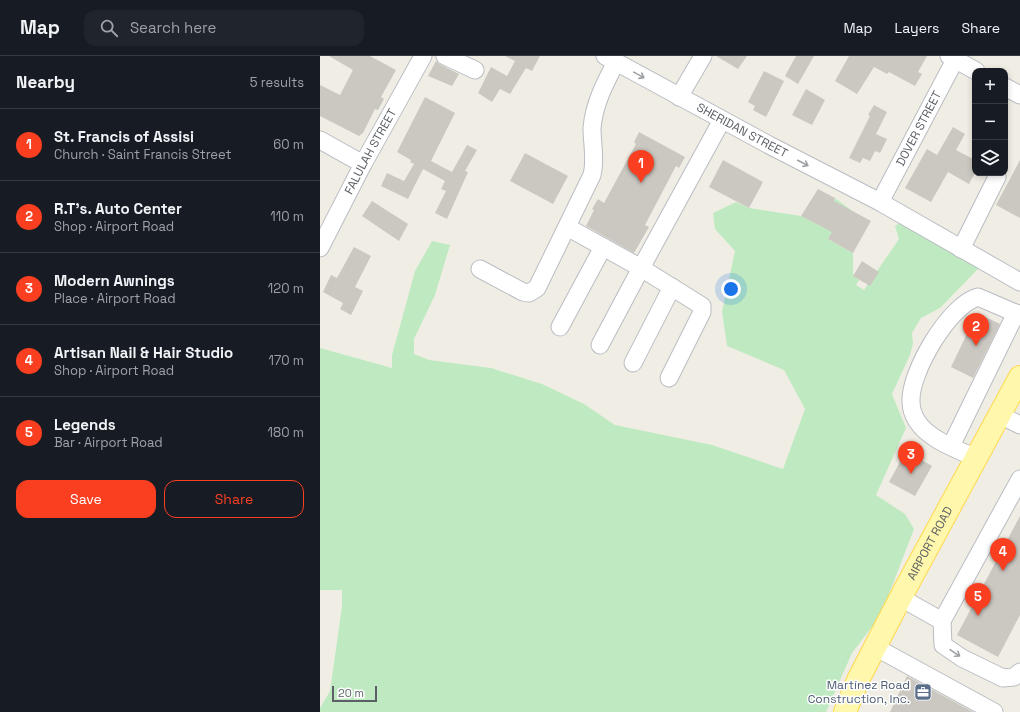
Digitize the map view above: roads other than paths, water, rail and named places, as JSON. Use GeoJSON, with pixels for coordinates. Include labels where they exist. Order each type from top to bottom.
{"type":"FeatureCollection","features":[{"type":"Feature","properties":{"kind":"main road","name":"AIRPORT ROAD"},"geometry":{"type":"LineString","coordinates":[[845,712],[858,680],[875,647],[1020,377]]}},
{"type":"Feature","properties":{"kind":"street","name":"FALULAH STREET"},"geometry":{"type":"LineString","coordinates":[[320,248],[363,164],[422,56]]}},
{"type":"Feature","properties":{"kind":"street"},"geometry":{"type":"LineString","coordinates":[[446,56],[475,70]]}},
{"type":"Feature","properties":{"kind":"street"},"geometry":{"type":"LineString","coordinates":[[679,97],[703,56]]}},
{"type":"Feature","properties":{"kind":"street"},"geometry":{"type":"LineString","coordinates":[[954,57],[972,68]]}},
{"type":"Feature","properties":{"kind":"street","name":"DOVER STREET"},"geometry":{"type":"LineString","coordinates":[[880,202],[954,57]]}},
{"type":"Feature","properties":{"kind":"street"},"geometry":{"type":"LineString","coordinates":[[480,269],[523,292],[534,292],[537,288],[590,181],[594,167],[592,130],[598,99],[611,59]]}},
{"type":"Feature","properties":{"kind":"street","name":"SHERIDAN STREET"},"geometry":{"type":"LineString","coordinates":[[611,59],[722,120],[880,202],[1020,282]]}},
{"type":"Feature","properties":{"kind":"street"},"geometry":{"type":"LineString","coordinates":[[1008,89],[1020,95]]}},
{"type":"Feature","properties":{"kind":"street"},"geometry":{"type":"LineString","coordinates":[[600,345],[722,120]]}},
{"type":"Feature","properties":{"kind":"street"},"geometry":{"type":"LineString","coordinates":[[320,140],[363,164]]}},
{"type":"Feature","properties":{"kind":"street"},"geometry":{"type":"LineString","coordinates":[[961,249],[997,177]]}},
{"type":"Feature","properties":{"kind":"street"},"geometry":{"type":"LineString","coordinates":[[567,227],[641,268],[700,304],[703,308],[669,378]]}},
{"type":"Feature","properties":{"kind":"street"},"geometry":{"type":"LineString","coordinates":[[560,327],[603,247]]}},
{"type":"Feature","properties":{"kind":"street"},"geometry":{"type":"LineString","coordinates":[[632,362],[672,287]]}},
{"type":"Feature","properties":{"kind":"street"},"geometry":{"type":"LineString","coordinates":[[951,446],[1018,314],[978,297],[972,299],[944,323],[928,350],[913,386],[910,400],[912,410],[924,430],[937,439],[951,446],[976,458]]}},
{"type":"Feature","properties":{"kind":"street"},"geometry":{"type":"LineString","coordinates":[[1000,415],[1020,425]]}},
{"type":"Feature","properties":{"kind":"street"},"geometry":{"type":"LineString","coordinates":[[1020,480],[942,620],[943,645],[962,658],[1003,678],[1014,677],[1020,672]]}},
{"type":"Feature","properties":{"kind":"street"},"geometry":{"type":"LineString","coordinates":[[901,598],[942,620]]}},
{"type":"Feature","properties":{"kind":"street"},"geometry":{"type":"LineString","coordinates":[[875,647],[994,712]]}},
{"type":"Feature","properties":{"kind":"place","name":"St. Francis of Assisi"},"geometry":{"type":"Point","coordinates":[641,183]}},
{"type":"Feature","properties":{"kind":"place","name":"R.T's. Auto Center"},"geometry":{"type":"Point","coordinates":[976,346]}},
{"type":"Feature","properties":{"kind":"place","name":"Modern Awnings"},"geometry":{"type":"Point","coordinates":[911,474]}},
{"type":"Feature","properties":{"kind":"place","name":"Artisan Nail & Hair Studio"},"geometry":{"type":"Point","coordinates":[1003,571]}},
{"type":"Feature","properties":{"kind":"place","name":"Legends"},"geometry":{"type":"Point","coordinates":[978,616]}},
{"type":"Feature","properties":{"kind":"place","name":"Martínez Road Construction, Inc."},"geometry":{"type":"Point","coordinates":[923,692]}}]}
